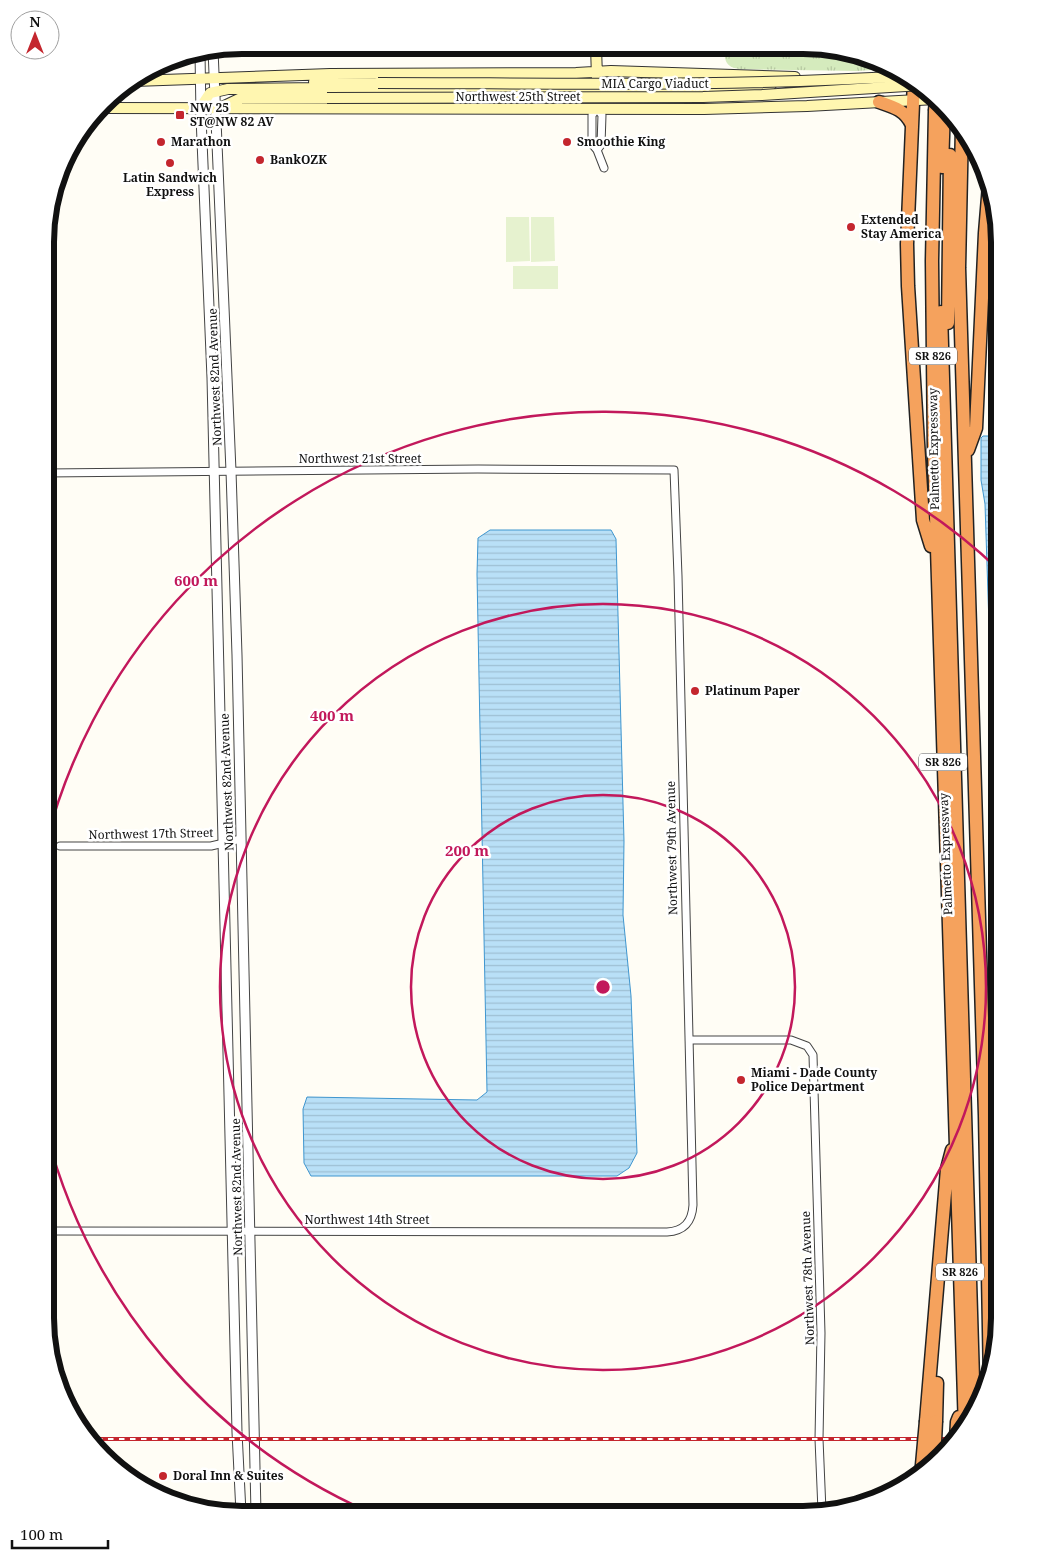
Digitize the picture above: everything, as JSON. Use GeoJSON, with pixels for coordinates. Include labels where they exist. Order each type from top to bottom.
{"type":"FeatureCollection","features":[{"type":"Feature","properties":{"kind":"highway"},"geometry":{"type":"LineString","coordinates":[[914,89],[907,244],[909,295],[923,520],[936,563]]}},
{"type":"Feature","properties":{"kind":"highway"},"geometry":{"type":"LineString","coordinates":[[879,102],[900,110],[912,125]]}},
{"type":"Feature","properties":{"kind":"highway"},"geometry":{"type":"LineString","coordinates":[[941,114],[948,240],[949,355],[980,1381]]}},
{"type":"Feature","properties":{"kind":"highway"},"geometry":{"type":"LineString","coordinates":[[941,114],[943,424],[969,1407]]}},
{"type":"Feature","properties":{"kind":"highway","name":"Palmetto Expressway"},"geometry":{"type":"LineString","coordinates":[[941,114],[932,261],[936,563],[955,1138],[969,1407]]}},
{"type":"Feature","properties":{"kind":"highway","name":"SR 826"},"geometry":{"type":"LineString","coordinates":[[962,140],[959,268],[990,1339]]}},
{"type":"Feature","properties":{"kind":"highway"},"geometry":{"type":"LineString","coordinates":[[965,457],[976,428],[988,203]]}},
{"type":"Feature","properties":{"kind":"highway"},"geometry":{"type":"LineString","coordinates":[[983,1069],[991,1086]]}},
{"type":"Feature","properties":{"kind":"highway"},"geometry":{"type":"LineString","coordinates":[[923,1463],[931,1422],[938,1353],[937,1305],[947,1169],[955,1138]]}},
{"type":"Feature","properties":{"kind":"highway"},"geometry":{"type":"LineString","coordinates":[[931,1422],[933,1454]]}},
{"type":"Feature","properties":{"kind":"main road"},"geometry":{"type":"LineString","coordinates":[[596,54],[597,110]]}},
{"type":"Feature","properties":{"kind":"main road","name":"Northwest 25th Street"},"geometry":{"type":"LineString","coordinates":[[144,81],[214,77],[611,71],[803,77],[891,75]]}},
{"type":"Feature","properties":{"kind":"main road","name":"MIA Cargo Viaduct"},"geometry":{"type":"LineString","coordinates":[[339,83],[763,82],[892,76]]}},
{"type":"Feature","properties":{"kind":"main road"},"geometry":{"type":"LineString","coordinates":[[214,77],[233,81],[339,83]]}},
{"type":"Feature","properties":{"kind":"main road"},"geometry":{"type":"LineString","coordinates":[[200,108],[206,98],[215,91],[233,88],[321,88],[330,90],[378,91],[744,88],[775,85],[803,77]]}},
{"type":"Feature","properties":{"kind":"main road"},"geometry":{"type":"LineString","coordinates":[[321,88],[339,83]]}},
{"type":"Feature","properties":{"kind":"main road","name":"MIA Cargo Viaduct"},"geometry":{"type":"LineString","coordinates":[[216,109],[240,98],[703,97],[909,86]]}},
{"type":"Feature","properties":{"kind":"main road","name":"Northwest 25th Street"},"geometry":{"type":"LineString","coordinates":[[110,108],[597,110],[725,109],[913,100],[931,104]]}},
{"type":"Feature","properties":{"kind":"street","name":"Northwest 82nd Avenue"},"geometry":{"type":"LineString","coordinates":[[213,56],[224,279],[242,839],[256,1506]]}},
{"type":"Feature","properties":{"kind":"street","name":"Northwest 82nd Avenue"},"geometry":{"type":"LineString","coordinates":[[200,58],[200,108],[214,471],[237,1439],[241,1506]]}},
{"type":"Feature","properties":{"kind":"street"},"geometry":{"type":"LineString","coordinates":[[597,110],[592,115],[592,144],[598,150],[604,168]]}},
{"type":"Feature","properties":{"kind":"street"},"geometry":{"type":"LineString","coordinates":[[208,280],[224,279]]}},
{"type":"Feature","properties":{"kind":"street","name":"Northwest 21st Street"},"geometry":{"type":"LineString","coordinates":[[54,472],[674,470]]}},
{"type":"Feature","properties":{"kind":"street","name":"Northwest 79th Avenue"},"geometry":{"type":"LineString","coordinates":[[674,470],[693,1205],[688,1224]]}},
{"type":"Feature","properties":{"kind":"street","name":"Northwest 17th Street"},"geometry":{"type":"LineString","coordinates":[[60,846],[211,846],[242,839]]}},
{"type":"Feature","properties":{"kind":"street","name":"Northwest 78th Avenue"},"geometry":{"type":"LineString","coordinates":[[689,1040],[792,1040],[807,1046],[813,1055],[821,1333],[819,1439],[822,1506]]}},
{"type":"Feature","properties":{"kind":"street","name":"Northwest 14th Street"},"geometry":{"type":"LineString","coordinates":[[54,1231],[669,1232],[680,1230],[688,1224]]}},
{"type":"Feature","properties":{"kind":"green space"},"geometry":{"type":"Polygon","coordinates":[[[725,54],[816,54],[840,57],[879,70],[856,71],[739,69],[728,64],[725,54]]]}},
{"type":"Feature","properties":{"kind":"green space"},"geometry":{"type":"Polygon","coordinates":[[[506,217],[529,217],[530,261],[506,262],[506,217]]]}},
{"type":"Feature","properties":{"kind":"green space"},"geometry":{"type":"Polygon","coordinates":[[[531,217],[554,217],[555,261],[531,262],[531,217]]]}},
{"type":"Feature","properties":{"kind":"green space"},"geometry":{"type":"Polygon","coordinates":[[[513,266],[558,266],[558,289],[513,289],[513,266]]]}},
{"type":"Feature","properties":{"kind":"water"},"geometry":{"type":"Polygon","coordinates":[[[983,436],[991,436],[991,686],[985,504],[981,480],[981,438],[983,436]]]}},
{"type":"Feature","properties":{"kind":"water"},"geometry":{"type":"Polygon","coordinates":[[[490,530],[611,530],[616,539],[624,841],[623,915],[631,996],[637,1153],[629,1168],[617,1176],[311,1176],[304,1163],[303,1109],[307,1097],[477,1100],[487,1092],[477,574],[478,538],[490,530]]]}},
{"type":"Feature","properties":{"kind":"railway"},"geometry":{"type":"LineString","coordinates":[[97,1439],[948,1439]]}},
{"type":"Feature","properties":{"kind":"place","name":"NW 25 ST@NW 82 AV"},"geometry":{"type":"Point","coordinates":[180,115]}},
{"type":"Feature","properties":{"kind":"place","name":"Marathon"},"geometry":{"type":"Point","coordinates":[161,142]}},
{"type":"Feature","properties":{"kind":"place","name":"Smoothie King"},"geometry":{"type":"Point","coordinates":[567,142]}},
{"type":"Feature","properties":{"kind":"place","name":"BankOZK"},"geometry":{"type":"Point","coordinates":[260,160]}},
{"type":"Feature","properties":{"kind":"place","name":"Latin Sandwich Express"},"geometry":{"type":"Point","coordinates":[170,163]}},
{"type":"Feature","properties":{"kind":"place","name":"Extended Stay America"},"geometry":{"type":"Point","coordinates":[851,227]}},
{"type":"Feature","properties":{"kind":"place","name":"Platinum Paper"},"geometry":{"type":"Point","coordinates":[695,691]}},
{"type":"Feature","properties":{"kind":"place","name":"Miami - Dade County Police Department"},"geometry":{"type":"Point","coordinates":[741,1080]}},
{"type":"Feature","properties":{"kind":"place","name":"Doral Inn & Suites"},"geometry":{"type":"Point","coordinates":[163,1476]}}]}
